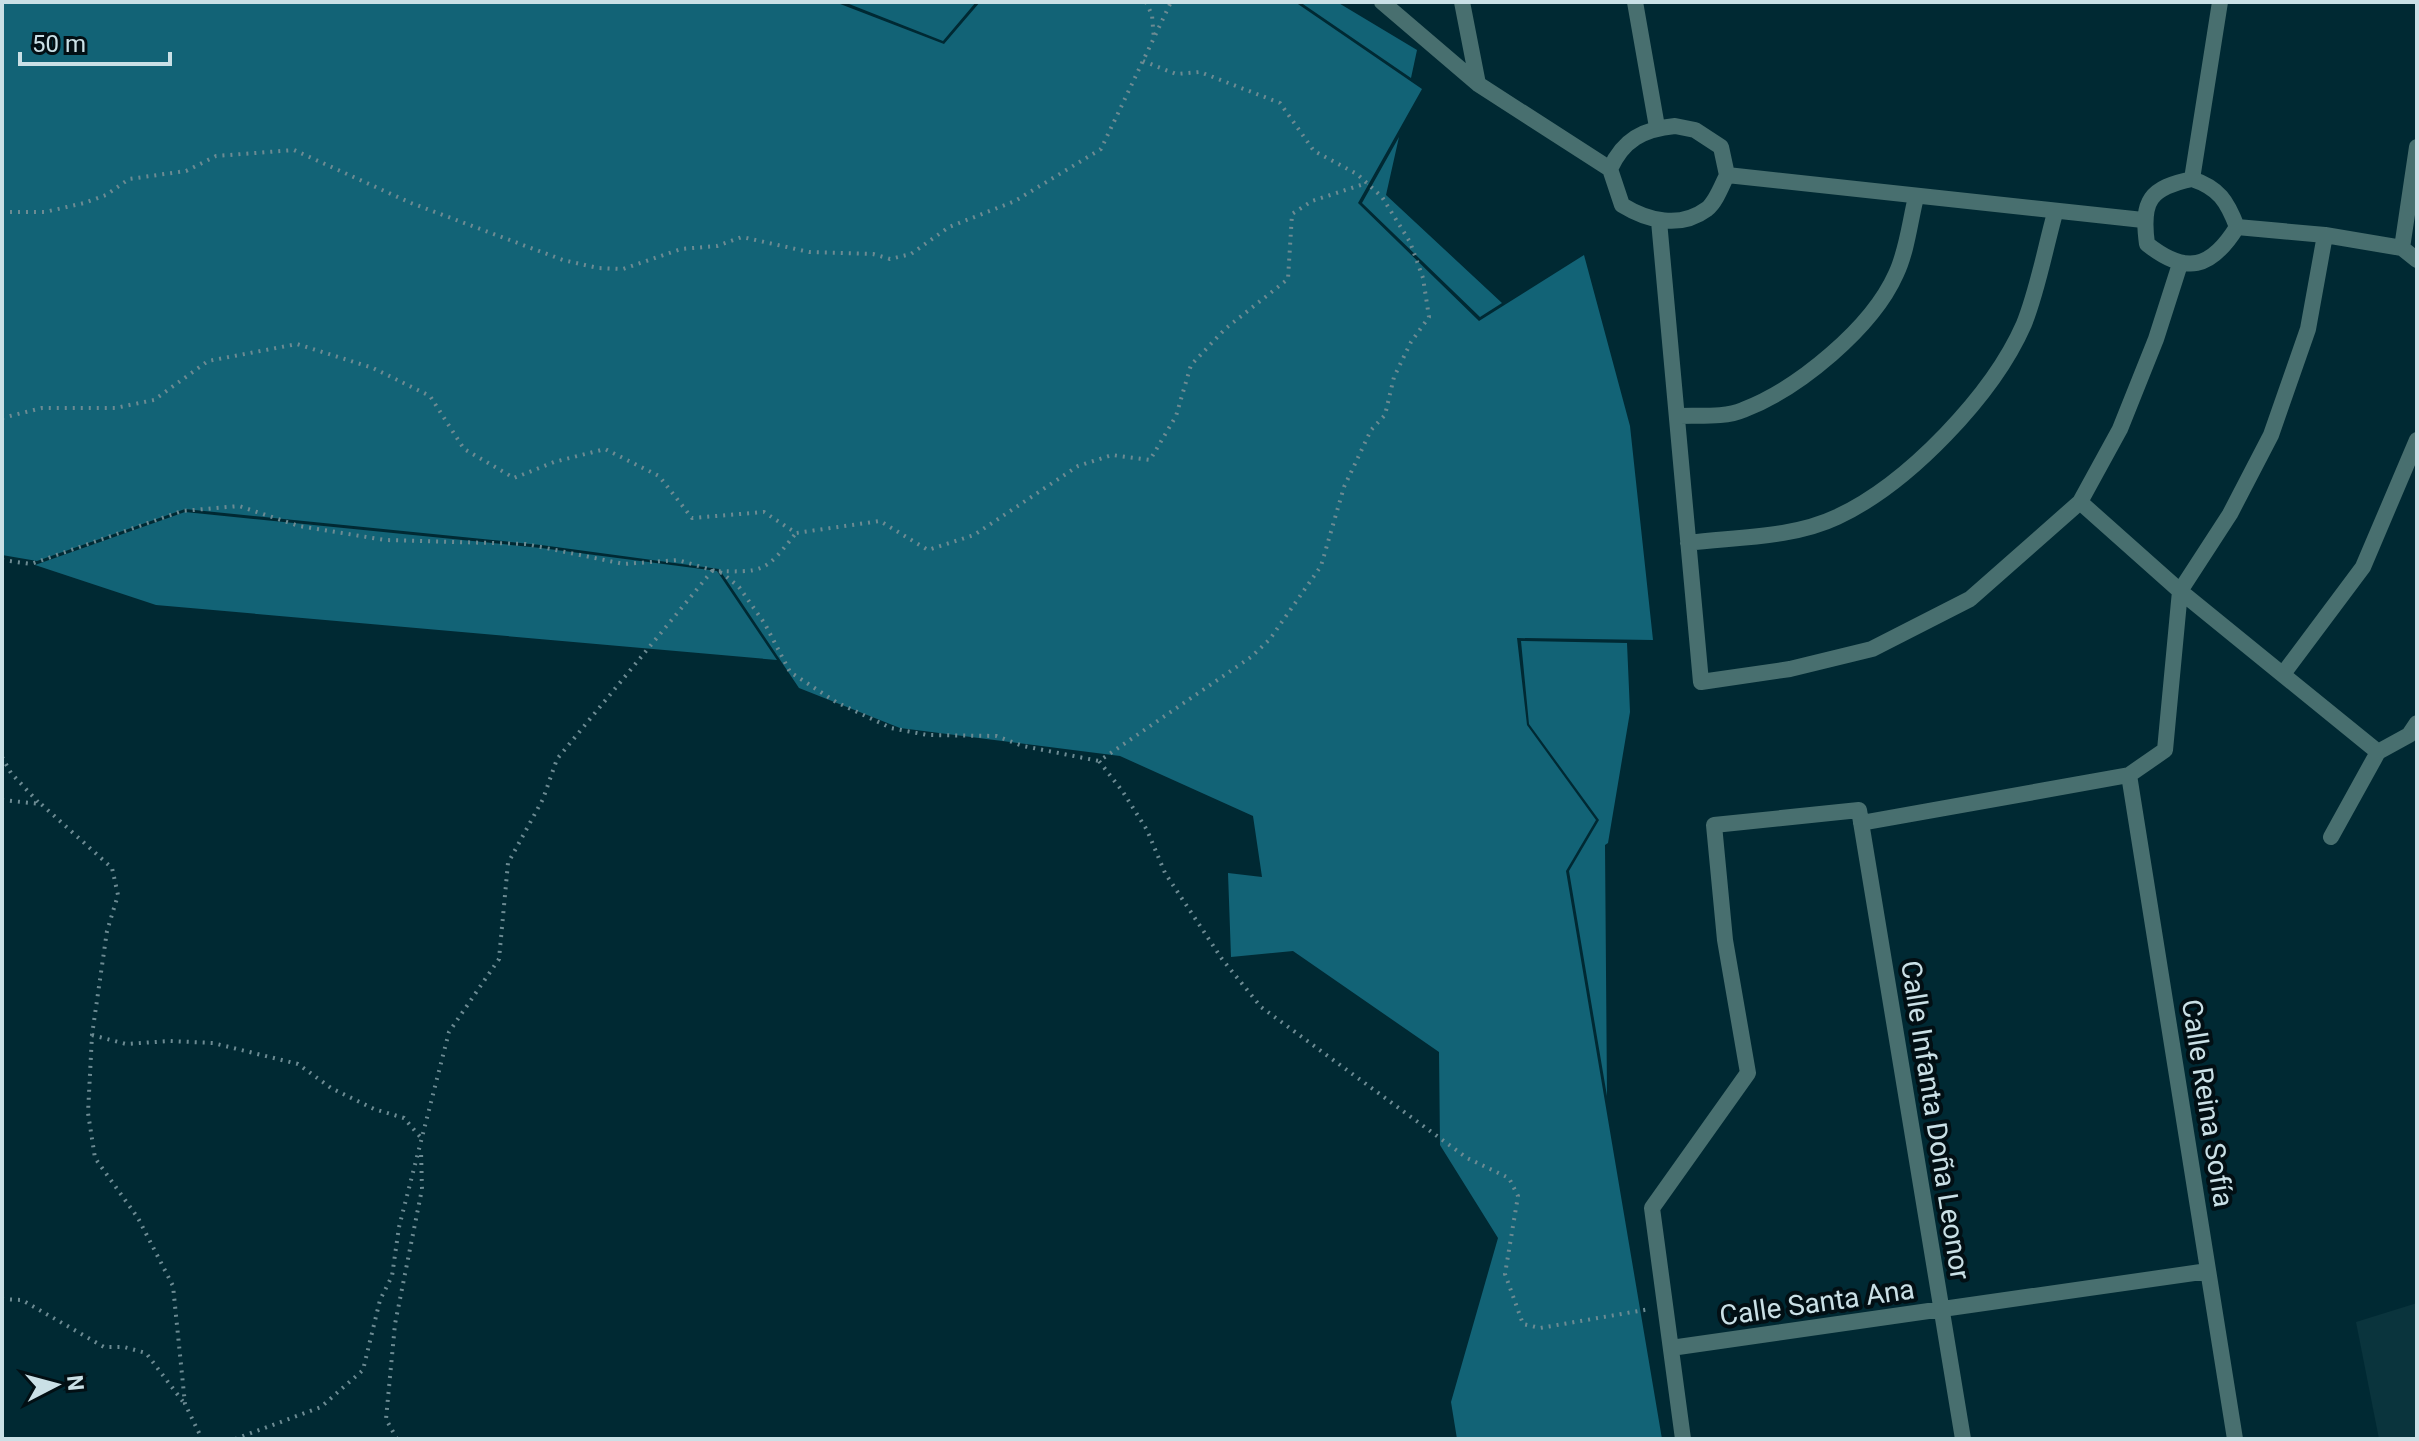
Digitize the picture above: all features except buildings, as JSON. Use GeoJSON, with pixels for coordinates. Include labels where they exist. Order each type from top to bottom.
{"type":"FeatureCollection","features":[{"type":"Feature","properties":{"kind":"street"},"geometry":{"type":"LineString","coordinates":[[1382,2],[1478,84],[1610,169],[1622,205],[1643,218],[1681,220],[1709,208],[1727,175],[1721,147],[1695,130],[1657,127],[1633,137],[1619,150],[1610,169]]}},
{"type":"Feature","properties":{"kind":"street"},"geometry":{"type":"LineString","coordinates":[[1462,2],[1478,84]]}},
{"type":"Feature","properties":{"kind":"street"},"geometry":{"type":"LineString","coordinates":[[1635,2],[1657,127]]}},
{"type":"Feature","properties":{"kind":"street"},"geometry":{"type":"LineString","coordinates":[[2192,179],[2220,2]]}},
{"type":"Feature","properties":{"kind":"street"},"geometry":{"type":"LineString","coordinates":[[2402,248],[2417,147]]}},
{"type":"Feature","properties":{"kind":"street"},"geometry":{"type":"LineString","coordinates":[[1727,175],[2055,213],[2143,220]]}},
{"type":"Feature","properties":{"kind":"street"},"geometry":{"type":"LineString","coordinates":[[2192,179],[2211,185],[2228,202],[2237,227],[2221,253],[2200,263],[2180,264],[2147,244],[2143,220],[2148,200],[2164,185],[2192,179]]}},
{"type":"Feature","properties":{"kind":"street"},"geometry":{"type":"LineString","coordinates":[[1677,416],[1741,412],[1780,391],[1826,359],[1867,317],[1896,274],[1916,197]]}},
{"type":"Feature","properties":{"kind":"street"},"geometry":{"type":"LineString","coordinates":[[1688,543],[1782,532],[1837,517],[1940,442],[1982,397],[2024,323],[2055,213]]}},
{"type":"Feature","properties":{"kind":"street"},"geometry":{"type":"LineString","coordinates":[[1659,221],[1701,682],[1790,669],[1872,649],[1970,599],[2080,502],[2120,429],[2156,339],[2180,264]]}},
{"type":"Feature","properties":{"kind":"street"},"geometry":{"type":"LineString","coordinates":[[2237,227],[2325,235],[2402,248],[2417,260]]}},
{"type":"Feature","properties":{"kind":"street"},"geometry":{"type":"LineString","coordinates":[[1683,1439],[1652,1208],[1748,1073],[1725,940],[1714,825],[1860,817],[2129,775],[2165,750],[2180,591],[2230,514],[2271,435],[2308,329],[2325,235]]}},
{"type":"Feature","properties":{"kind":"street"},"geometry":{"type":"LineString","coordinates":[[2283,674],[2363,567],[2417,440]]}},
{"type":"Feature","properties":{"kind":"street"},"geometry":{"type":"LineString","coordinates":[[2080,502],[2180,591],[2378,752]]}},
{"type":"Feature","properties":{"kind":"street"},"geometry":{"type":"LineString","coordinates":[[2331,837],[2378,752],[2409,735],[2417,723]]}},
{"type":"Feature","properties":{"kind":"street","name":"Calle Reina Sofía"},"geometry":{"type":"LineString","coordinates":[[2129,775],[2235,1439]]}},
{"type":"Feature","properties":{"kind":"street","name":"Calle Infanta Doña Leonor"},"geometry":{"type":"LineString","coordinates":[[1860,817],[1963,1439]]}},
{"type":"Feature","properties":{"kind":"street","name":"Calle Santa Ana"},"geometry":{"type":"LineString","coordinates":[[1671,1348],[2208,1271]]}},
{"type":"Feature","properties":{"kind":"path"},"geometry":{"type":"LineString","coordinates":[[1146,2],[1152,15],[1155,42]]}},
{"type":"Feature","properties":{"kind":"path"},"geometry":{"type":"LineString","coordinates":[[2,212],[45,212],[84,203],[106,195],[129,179],[186,171],[216,156],[294,150],[411,203],[563,260],[598,268],[623,269],[681,249],[717,246],[742,237],[809,252],[873,254],[890,259],[911,254],[949,227],[1015,201],[1101,149],[1155,42],[1171,2]]}},
{"type":"Feature","properties":{"kind":"path"},"geometry":{"type":"LineString","coordinates":[[1099,761],[1251,657],[1270,639],[1321,566],[1344,487],[1371,430],[1385,415],[1394,377],[1411,342],[1429,317],[1423,278],[1410,242],[1382,197],[1367,183],[1314,151],[1280,103],[1200,72],[1176,74],[1143,61]]}},
{"type":"Feature","properties":{"kind":"path"},"geometry":{"type":"LineString","coordinates":[[2,418],[42,408],[115,408],[154,400],[208,361],[297,344],[373,368],[430,396],[464,449],[514,478],[605,449],[659,476],[692,518],[764,512],[796,533],[880,521],[928,550],[974,535],[1078,466],[1112,455],[1150,460],[1176,416],[1191,365],[1225,329],[1288,279],[1292,214],[1312,201],[1367,183]]}},
{"type":"Feature","properties":{"kind":"path"},"geometry":{"type":"LineString","coordinates":[[2,560],[31,564],[182,511],[239,506],[299,526],[385,540],[526,544],[624,564],[678,560],[722,573],[739,587],[765,624],[790,672],[836,702],[891,728],[927,735],[996,736],[1023,746],[1099,761],[1147,830],[1165,873],[1222,959],[1261,1007],[1467,1158],[1509,1178],[1518,1196],[1505,1274],[1523,1324],[1540,1328],[1665,1306]]}},
{"type":"Feature","properties":{"kind":"path"},"geometry":{"type":"LineString","coordinates":[[712,571],[757,572],[773,562],[796,533]]}},
{"type":"Feature","properties":{"kind":"path"},"geometry":{"type":"LineString","coordinates":[[235,1439],[321,1407],[363,1370],[380,1300],[392,1276],[399,1227],[449,1032],[499,959],[508,863],[543,799],[557,759],[595,717],[630,668],[712,571]]}},
{"type":"Feature","properties":{"kind":"path"},"geometry":{"type":"LineString","coordinates":[[2,757],[11,773],[41,804],[112,868],[118,895],[107,931],[92,1035],[88,1113],[95,1158],[138,1218],[173,1286],[185,1404]]}},
{"type":"Feature","properties":{"kind":"path"},"geometry":{"type":"LineString","coordinates":[[2,800],[41,804]]}},
{"type":"Feature","properties":{"kind":"path"},"geometry":{"type":"LineString","coordinates":[[92,1035],[126,1044],[170,1041],[213,1043],[298,1064],[331,1088],[374,1109],[404,1118],[422,1137],[422,1189],[395,1324],[386,1419],[397,1439]]}},
{"type":"Feature","properties":{"kind":"path"},"geometry":{"type":"LineString","coordinates":[[2,1299],[22,1300],[104,1347],[124,1347],[146,1353],[185,1404],[202,1439]]}},
{"type":"Feature","properties":{"kind":"shaded area"},"geometry":{"type":"Polygon","coordinates":[[[2,2],[835,2],[944,44],[980,2],[1295,2],[1422,89],[1358,203],[1479,321],[1584,255],[1630,426],[1653,640],[1517,638],[1527,725],[1596,820],[1566,871],[1662,1439],[1457,1439],[1451,1402],[1498,1238],[1440,1145],[1439,1052],[1293,951],[1231,957],[1228,873],[1262,877],[1253,816],[1120,756],[900,728],[799,688],[719,569],[541,545],[185,509],[37,561],[2,555],[2,2]]]}},
{"type":"Feature","properties":{"kind":"shaded area"},"geometry":{"type":"Polygon","coordinates":[[[844,2],[976,2],[943,41],[844,2]]]}},
{"type":"Feature","properties":{"kind":"shaded area"},"geometry":{"type":"Polygon","coordinates":[[[1300,2],[1337,2],[1417,50],[1411,78],[1300,2]]]}},
{"type":"Feature","properties":{"kind":"shaded area"},"geometry":{"type":"Polygon","coordinates":[[[1399,137],[1386,195],[1502,303],[1480,317],[1362,203],[1399,137]]]}},
{"type":"Feature","properties":{"kind":"shaded area"},"geometry":{"type":"Polygon","coordinates":[[[185,512],[541,548],[717,571],[777,660],[156,605],[35,565],[185,512]]]}},
{"type":"Feature","properties":{"kind":"shaded area"},"geometry":{"type":"Polygon","coordinates":[[[1521,641],[1627,643],[1630,712],[1608,843],[1605,845],[1607,1096],[1569,871],[1599,820],[1529,724],[1521,641]]]}},
{"type":"Feature","properties":{"kind":"shaded area"},"geometry":{"type":"Polygon","coordinates":[[[2417,1303],[2417,1439],[2379,1439],[2356,1322],[2417,1303]]]}}]}
